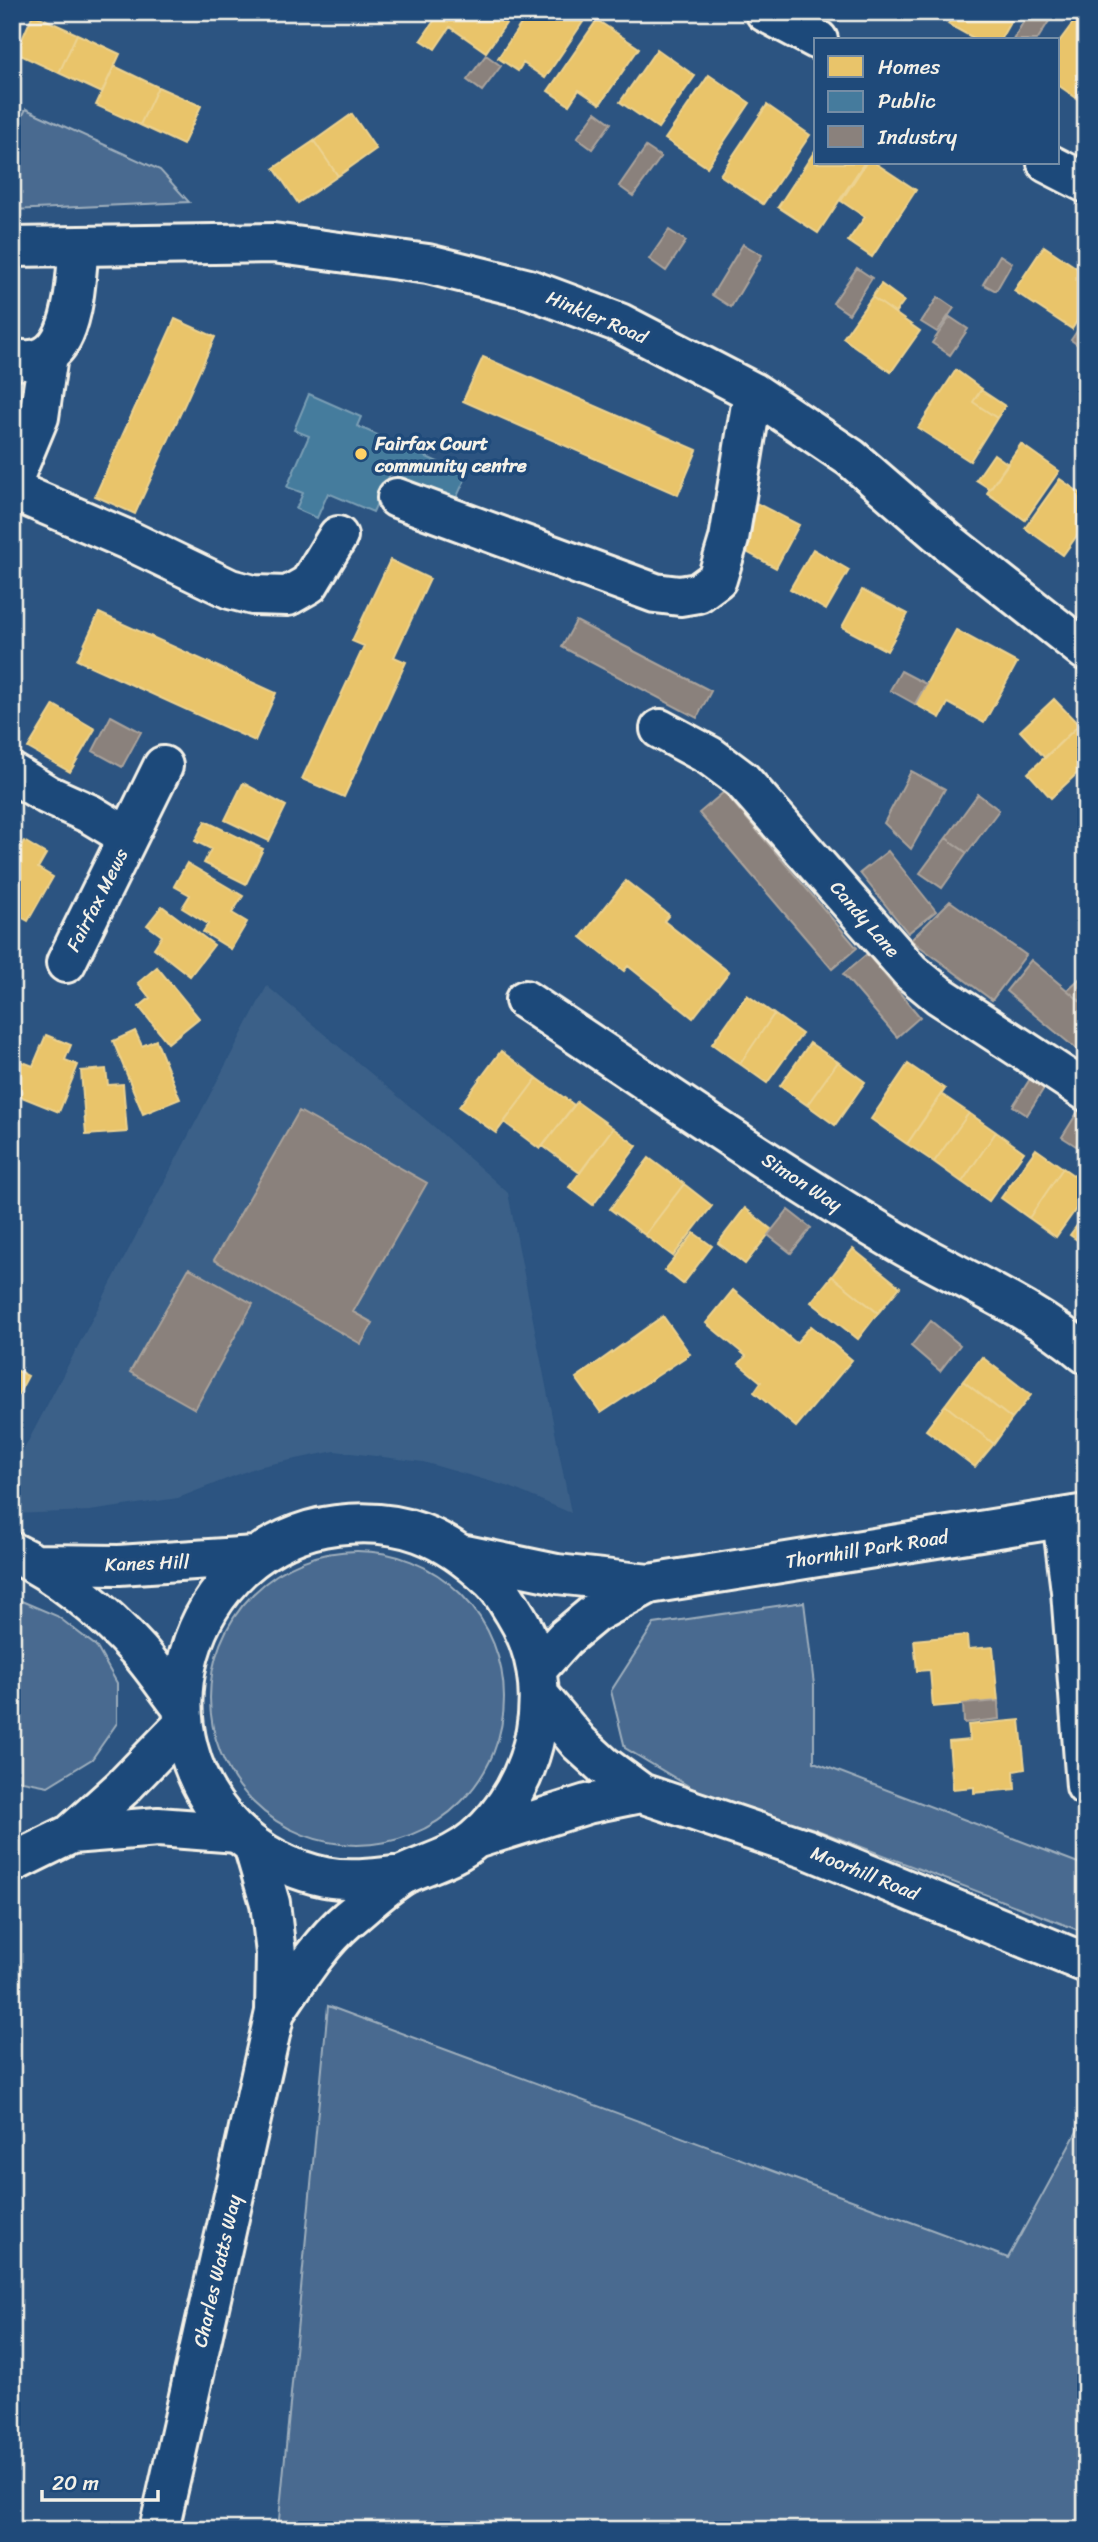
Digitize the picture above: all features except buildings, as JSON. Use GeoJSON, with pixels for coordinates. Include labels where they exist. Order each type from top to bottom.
{"type":"FeatureCollection","features":[{"type":"Feature","properties":{"kind":"main road"},"geometry":{"type":"LineString","coordinates":[[765,12],[814,38]]}},
{"type":"Feature","properties":{"kind":"main road"},"geometry":{"type":"LineString","coordinates":[[1049,164],[1086,183]]}},
{"type":"Feature","properties":{"kind":"main road","name":"Hinkler Road"},"geometry":{"type":"LineString","coordinates":[[12,247],[273,243],[428,264],[529,289],[620,323],[753,392],[851,458],[940,535],[1086,651]]}},
{"type":"Feature","properties":{"kind":"main road"},"geometry":{"type":"LineString","coordinates":[[12,482],[39,417],[30,357],[66,334],[79,247]]}},
{"type":"Feature","properties":{"kind":"main road"},"geometry":{"type":"LineString","coordinates":[[397,498],[655,593],[680,596],[698,593],[717,579],[729,539],[753,392]]}},
{"type":"Feature","properties":{"kind":"main road"},"geometry":{"type":"LineString","coordinates":[[12,489],[230,589],[253,595],[288,596],[309,584],[338,536]]}},
{"type":"Feature","properties":{"kind":"main road","name":"Candy Lane"},"geometry":{"type":"LineString","coordinates":[[660,729],[710,757],[742,780],[911,972],[939,995],[1086,1091]]}},
{"type":"Feature","properties":{"kind":"main road","name":"Fairfax Mews"},"geometry":{"type":"LineString","coordinates":[[66,963],[163,766]]}},
{"type":"Feature","properties":{"kind":"main road","name":"Fairfax Mews"},"geometry":{"type":"LineString","coordinates":[[12,773],[128,837]]}},
{"type":"Feature","properties":{"kind":"main road","name":"Simon Way"},"geometry":{"type":"LineString","coordinates":[[525,1000],[809,1188],[899,1243],[1056,1331],[1086,1354]]}},
{"type":"Feature","properties":{"kind":"main road"},"geometry":{"type":"LineString","coordinates":[[1074,1517],[1071,1591],[1086,1786]]}},
{"type":"Feature","properties":{"kind":"main road","name":"Thornhill Park Road"},"geometry":{"type":"LineString","coordinates":[[464,1555],[557,1574],[649,1584],[1074,1517]]}},
{"type":"Feature","properties":{"kind":"main road"},"geometry":{"type":"LineString","coordinates":[[360,1522],[397,1526],[432,1537],[464,1555],[498,1586],[523,1625],[538,1682],[536,1735],[524,1775],[503,1809],[475,1839],[441,1861],[403,1875],[364,1880],[325,1877],[288,1865],[246,1839],[217,1809],[201,1784],[189,1755],[182,1716],[186,1663],[200,1622],[224,1586],[256,1556],[288,1538],[323,1527],[360,1522]]}},
{"type":"Feature","properties":{"kind":"main road","name":"Kanes Hill"},"geometry":{"type":"LineString","coordinates":[[26,1558],[118,1565],[256,1556]]}},
{"type":"Feature","properties":{"kind":"main road","name":"Kanes Hill"},"geometry":{"type":"LineString","coordinates":[[26,1558],[94,1609],[139,1651],[182,1716]]}},
{"type":"Feature","properties":{"kind":"main road","name":"Thornhill Park Road"},"geometry":{"type":"LineString","coordinates":[[538,1682],[565,1638],[595,1613],[649,1584]]}},
{"type":"Feature","properties":{"kind":"main road","name":"Moorhill Road"},"geometry":{"type":"LineString","coordinates":[[538,1682],[579,1743],[641,1793],[807,1849],[1086,1963]]}},
{"type":"Feature","properties":{"kind":"main road"},"geometry":{"type":"LineString","coordinates":[[12,1863],[71,1834],[122,1788],[182,1716]]}},
{"type":"Feature","properties":{"kind":"main road"},"geometry":{"type":"LineString","coordinates":[[475,1839],[587,1804],[641,1793]]}},
{"type":"Feature","properties":{"kind":"main road"},"geometry":{"type":"LineString","coordinates":[[71,1834],[158,1828],[246,1839]]}},
{"type":"Feature","properties":{"kind":"main road","name":"Charles Watts Way"},"geometry":{"type":"LineString","coordinates":[[159,2530],[275,2012],[276,1953],[270,1903],[246,1839]]}},
{"type":"Feature","properties":{"kind":"main road","name":"Charles Watts Way"},"geometry":{"type":"LineString","coordinates":[[275,2012],[312,1959],[345,1922],[403,1875]]}},
{"type":"Feature","properties":{"kind":"shaded area"},"geometry":{"type":"Polygon","coordinates":[[[26,109],[160,170],[189,202],[12,210],[12,136],[26,109]]]}},
{"type":"Feature","properties":{"kind":"shaded area"},"geometry":{"type":"Polygon","coordinates":[[[267,986],[508,1193],[571,1513],[510,1487],[423,1462],[335,1451],[257,1467],[178,1498],[90,1511],[12,1514],[12,1472],[267,986]]]}},
{"type":"Feature","properties":{"kind":"shaded area"},"geometry":{"type":"Polygon","coordinates":[[[343,1551],[371,1551],[400,1557],[426,1568],[450,1584],[471,1605],[487,1629],[498,1655],[504,1712],[493,1754],[479,1780],[461,1802],[426,1828],[400,1839],[371,1845],[343,1845],[314,1839],[288,1828],[264,1812],[243,1791],[227,1767],[216,1741],[210,1712],[210,1684],[216,1655],[227,1629],[243,1605],[264,1584],[288,1568],[314,1557],[343,1551]]]}},
{"type":"Feature","properties":{"kind":"shaded area"},"geometry":{"type":"Polygon","coordinates":[[[12,1597],[57,1616],[96,1646],[117,1683],[117,1723],[92,1759],[48,1786],[12,1779],[12,1597]]]}},
{"type":"Feature","properties":{"kind":"shaded area"},"geometry":{"type":"Polygon","coordinates":[[[804,1602],[814,1685],[814,1762],[1086,1866],[1086,1933],[812,1828],[710,1799],[625,1748],[611,1691],[654,1624],[804,1602]]]}},
{"type":"Feature","properties":{"kind":"shaded area"},"geometry":{"type":"Polygon","coordinates":[[[328,2006],[1008,2258],[1086,2115],[1086,2530],[278,2530],[328,2006]]]}},
{"type":"Feature","properties":{"kind":"place","name":"Fairfax Court community centre"},"geometry":{"type":"Point","coordinates":[361,454]}}]}
